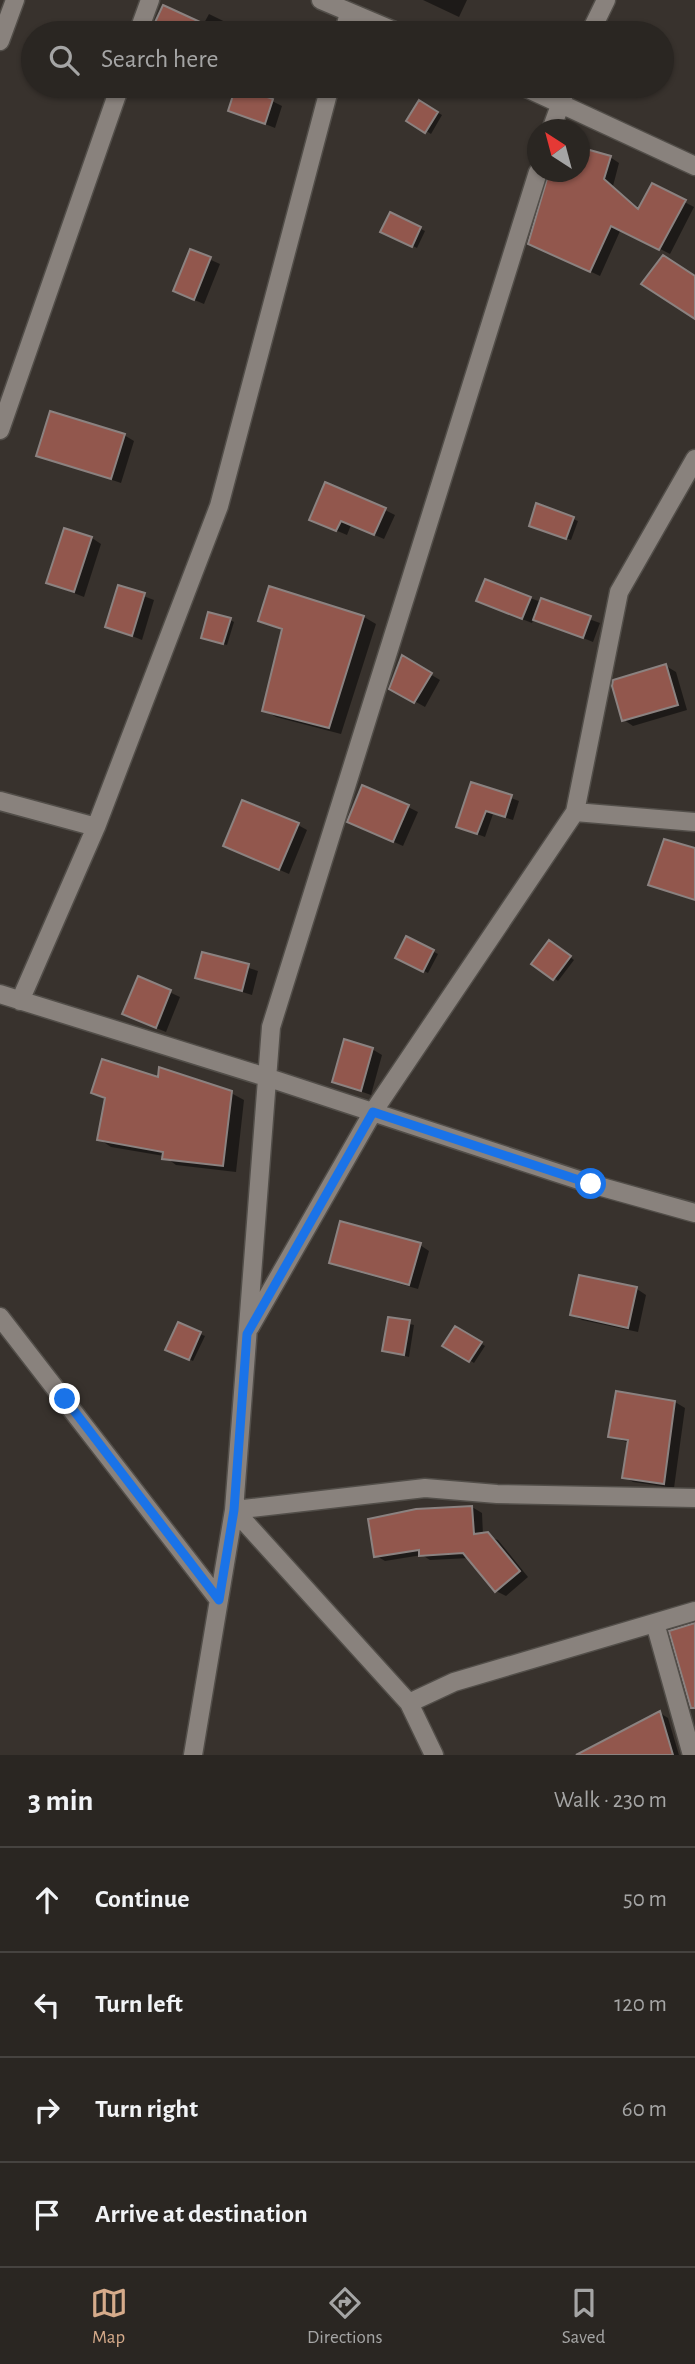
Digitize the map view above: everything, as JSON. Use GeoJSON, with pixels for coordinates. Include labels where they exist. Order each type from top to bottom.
{"type":"FeatureCollection","features":[{"type":"Feature","properties":{"kind":"street"},"geometry":{"type":"LineString","coordinates":[[0,41],[15,0]]}},
{"type":"Feature","properties":{"kind":"street"},"geometry":{"type":"LineString","coordinates":[[142,21],[150,0]]}},
{"type":"Feature","properties":{"kind":"street"},"geometry":{"type":"LineString","coordinates":[[321,0],[370,21]]}},
{"type":"Feature","properties":{"kind":"street"},"geometry":{"type":"LineString","coordinates":[[596,21],[606,0]]}},
{"type":"Feature","properties":{"kind":"street"},"geometry":{"type":"LineString","coordinates":[[347,21],[349,12]]}},
{"type":"Feature","properties":{"kind":"street"},"geometry":{"type":"LineString","coordinates":[[0,430],[116,98]]}},
{"type":"Feature","properties":{"kind":"street"},"geometry":{"type":"LineString","coordinates":[[20,1001],[96,827],[219,506],[327,98]]}},
{"type":"Feature","properties":{"kind":"street"},"geometry":{"type":"LineString","coordinates":[[555,119],[562,98]]}},
{"type":"Feature","properties":{"kind":"street"},"geometry":{"type":"LineString","coordinates":[[570,98],[695,166]]}},
{"type":"Feature","properties":{"kind":"street"},"geometry":{"type":"LineString","coordinates":[[193,1755],[234,1510],[271,1027],[535,182]]}},
{"type":"Feature","properties":{"kind":"street"},"geometry":{"type":"LineString","coordinates":[[247,1334],[373,1112],[575,812],[619,592],[695,458]]}},
{"type":"Feature","properties":{"kind":"street"},"geometry":{"type":"LineString","coordinates":[[0,801],[96,827]]}},
{"type":"Feature","properties":{"kind":"street"},"geometry":{"type":"LineString","coordinates":[[575,812],[695,822]]}},
{"type":"Feature","properties":{"kind":"street"},"geometry":{"type":"LineString","coordinates":[[0,994],[266,1077],[591,1184],[695,1213]]}},
{"type":"Feature","properties":{"kind":"street"},"geometry":{"type":"LineString","coordinates":[[0,1317],[219,1600]]}},
{"type":"Feature","properties":{"kind":"street"},"geometry":{"type":"LineString","coordinates":[[234,1510],[425,1488],[497,1494],[695,1497]]}},
{"type":"Feature","properties":{"kind":"street"},"geometry":{"type":"LineString","coordinates":[[234,1510],[409,1703],[434,1755]]}},
{"type":"Feature","properties":{"kind":"street"},"geometry":{"type":"LineString","coordinates":[[409,1703],[454,1682],[695,1611]]}},
{"type":"Feature","properties":{"kind":"street"},"geometry":{"type":"LineString","coordinates":[[655,1623],[692,1755]]}},
{"type":"Feature","properties":{"kind":"building"},"geometry":{"type":"Polygon","coordinates":[[[163,5],[198,21],[156,21],[163,5]]]}},
{"type":"Feature","properties":{"kind":"building"},"geometry":{"type":"Polygon","coordinates":[[[232,98],[273,99],[265,124],[228,111],[232,98]]]}},
{"type":"Feature","properties":{"kind":"building"},"geometry":{"type":"Polygon","coordinates":[[[419,100],[438,112],[425,133],[406,121],[419,100]]]}},
{"type":"Feature","properties":{"kind":"building"},"geometry":{"type":"Polygon","coordinates":[[[590,150],[611,156],[604,179],[638,209],[652,183],[686,200],[659,250],[611,226],[590,272],[528,244],[546,182],[590,182],[590,150]]]}},
{"type":"Feature","properties":{"kind":"building"},"geometry":{"type":"Polygon","coordinates":[[[390,212],[421,227],[412,247],[380,232],[390,212]]]}},
{"type":"Feature","properties":{"kind":"building"},"geometry":{"type":"Polygon","coordinates":[[[190,249],[211,257],[194,300],[173,291],[190,249]]]}},
{"type":"Feature","properties":{"kind":"building"},"geometry":{"type":"Polygon","coordinates":[[[663,255],[695,276],[695,319],[641,284],[663,255]]]}},
{"type":"Feature","properties":{"kind":"building"},"geometry":{"type":"Polygon","coordinates":[[[50,411],[125,434],[111,479],[36,456],[50,411]]]}},
{"type":"Feature","properties":{"kind":"building"},"geometry":{"type":"Polygon","coordinates":[[[325,482],[386,508],[374,535],[341,521],[336,531],[309,520],[325,482]]]}},
{"type":"Feature","properties":{"kind":"building"},"geometry":{"type":"Polygon","coordinates":[[[536,503],[574,517],[566,539],[529,526],[536,503]]]}},
{"type":"Feature","properties":{"kind":"building"},"geometry":{"type":"Polygon","coordinates":[[[64,528],[92,537],[74,592],[46,583],[64,528]]]}},
{"type":"Feature","properties":{"kind":"building"},"geometry":{"type":"Polygon","coordinates":[[[485,579],[531,597],[522,619],[476,601],[485,579]]]}},
{"type":"Feature","properties":{"kind":"building"},"geometry":{"type":"Polygon","coordinates":[[[118,585],[145,593],[132,636],[105,627],[118,585]]]}},
{"type":"Feature","properties":{"kind":"building"},"geometry":{"type":"Polygon","coordinates":[[[269,586],[364,616],[329,728],[262,711],[282,629],[258,621],[269,586]]]}},
{"type":"Feature","properties":{"kind":"building"},"geometry":{"type":"Polygon","coordinates":[[[541,598],[591,616],[583,638],[533,620],[541,598]]]}},
{"type":"Feature","properties":{"kind":"building"},"geometry":{"type":"Polygon","coordinates":[[[208,612],[231,618],[223,644],[201,638],[208,612]]]}},
{"type":"Feature","properties":{"kind":"building"},"geometry":{"type":"Polygon","coordinates":[[[402,655],[432,673],[414,703],[389,689],[402,655]]]}},
{"type":"Feature","properties":{"kind":"building"},"geometry":{"type":"Polygon","coordinates":[[[666,664],[678,705],[622,721],[612,686],[613,680],[666,664]]]}},
{"type":"Feature","properties":{"kind":"building"},"geometry":{"type":"Polygon","coordinates":[[[471,782],[512,795],[505,817],[486,811],[477,834],[456,827],[471,782]]]}},
{"type":"Feature","properties":{"kind":"building"},"geometry":{"type":"Polygon","coordinates":[[[362,785],[409,805],[393,842],[347,822],[362,785]]]}},
{"type":"Feature","properties":{"kind":"building"},"geometry":{"type":"Polygon","coordinates":[[[242,800],[299,823],[279,870],[223,846],[242,800]]]}},
{"type":"Feature","properties":{"kind":"building"},"geometry":{"type":"Polygon","coordinates":[[[664,839],[695,848],[695,900],[648,885],[664,839]]]}},
{"type":"Feature","properties":{"kind":"building"},"geometry":{"type":"Polygon","coordinates":[[[406,936],[434,950],[423,972],[395,958],[406,936]]]}},
{"type":"Feature","properties":{"kind":"building"},"geometry":{"type":"Polygon","coordinates":[[[549,940],[571,956],[553,980],[531,964],[549,940]]]}},
{"type":"Feature","properties":{"kind":"building"},"geometry":{"type":"Polygon","coordinates":[[[202,952],[249,964],[242,991],[195,978],[202,952]]]}},
{"type":"Feature","properties":{"kind":"building"},"geometry":{"type":"Polygon","coordinates":[[[138,976],[171,990],[156,1028],[122,1014],[138,976]]]}},
{"type":"Feature","properties":{"kind":"building"},"geometry":{"type":"Polygon","coordinates":[[[344,1039],[373,1048],[361,1091],[332,1082],[344,1039]]]}},
{"type":"Feature","properties":{"kind":"building"},"geometry":{"type":"Polygon","coordinates":[[[102,1059],[158,1077],[159,1067],[232,1091],[223,1166],[162,1159],[163,1152],[97,1140],[105,1098],[91,1093],[102,1059]]]}},
{"type":"Feature","properties":{"kind":"building"},"geometry":{"type":"Polygon","coordinates":[[[340,1221],[421,1243],[409,1285],[329,1263],[340,1221]]]}},
{"type":"Feature","properties":{"kind":"building"},"geometry":{"type":"Polygon","coordinates":[[[579,1275],[637,1287],[628,1328],[570,1315],[579,1275]]]}},
{"type":"Feature","properties":{"kind":"building"},"geometry":{"type":"Polygon","coordinates":[[[388,1317],[410,1320],[404,1355],[382,1351],[388,1317]]]}},
{"type":"Feature","properties":{"kind":"building"},"geometry":{"type":"Polygon","coordinates":[[[178,1322],[201,1332],[189,1360],[165,1350],[178,1322]]]}},
{"type":"Feature","properties":{"kind":"building"},"geometry":{"type":"Polygon","coordinates":[[[455,1326],[482,1342],[469,1362],[442,1346],[455,1326]]]}},
{"type":"Feature","properties":{"kind":"building"},"geometry":{"type":"Polygon","coordinates":[[[616,1391],[675,1401],[664,1484],[622,1478],[628,1440],[608,1437],[616,1391]]]}},
{"type":"Feature","properties":{"kind":"building"},"geometry":{"type":"Polygon","coordinates":[[[472,1506],[474,1534],[488,1532],[520,1571],[495,1592],[463,1553],[419,1556],[419,1550],[374,1557],[368,1519],[416,1509],[472,1506]]]}},
{"type":"Feature","properties":{"kind":"building"},"geometry":{"type":"Polygon","coordinates":[[[695,1623],[695,1708],[691,1708],[669,1631],[695,1623]]]}},
{"type":"Feature","properties":{"kind":"building"},"geometry":{"type":"Polygon","coordinates":[[[660,1711],[673,1755],[576,1755],[660,1711]]]}},
{"type":"Feature","properties":{"kind":"route"},"geometry":{"type":"LineString","coordinates":[[65,1399],[219,1600],[234,1510],[247,1334],[373,1112],[591,1184]]}}]}
